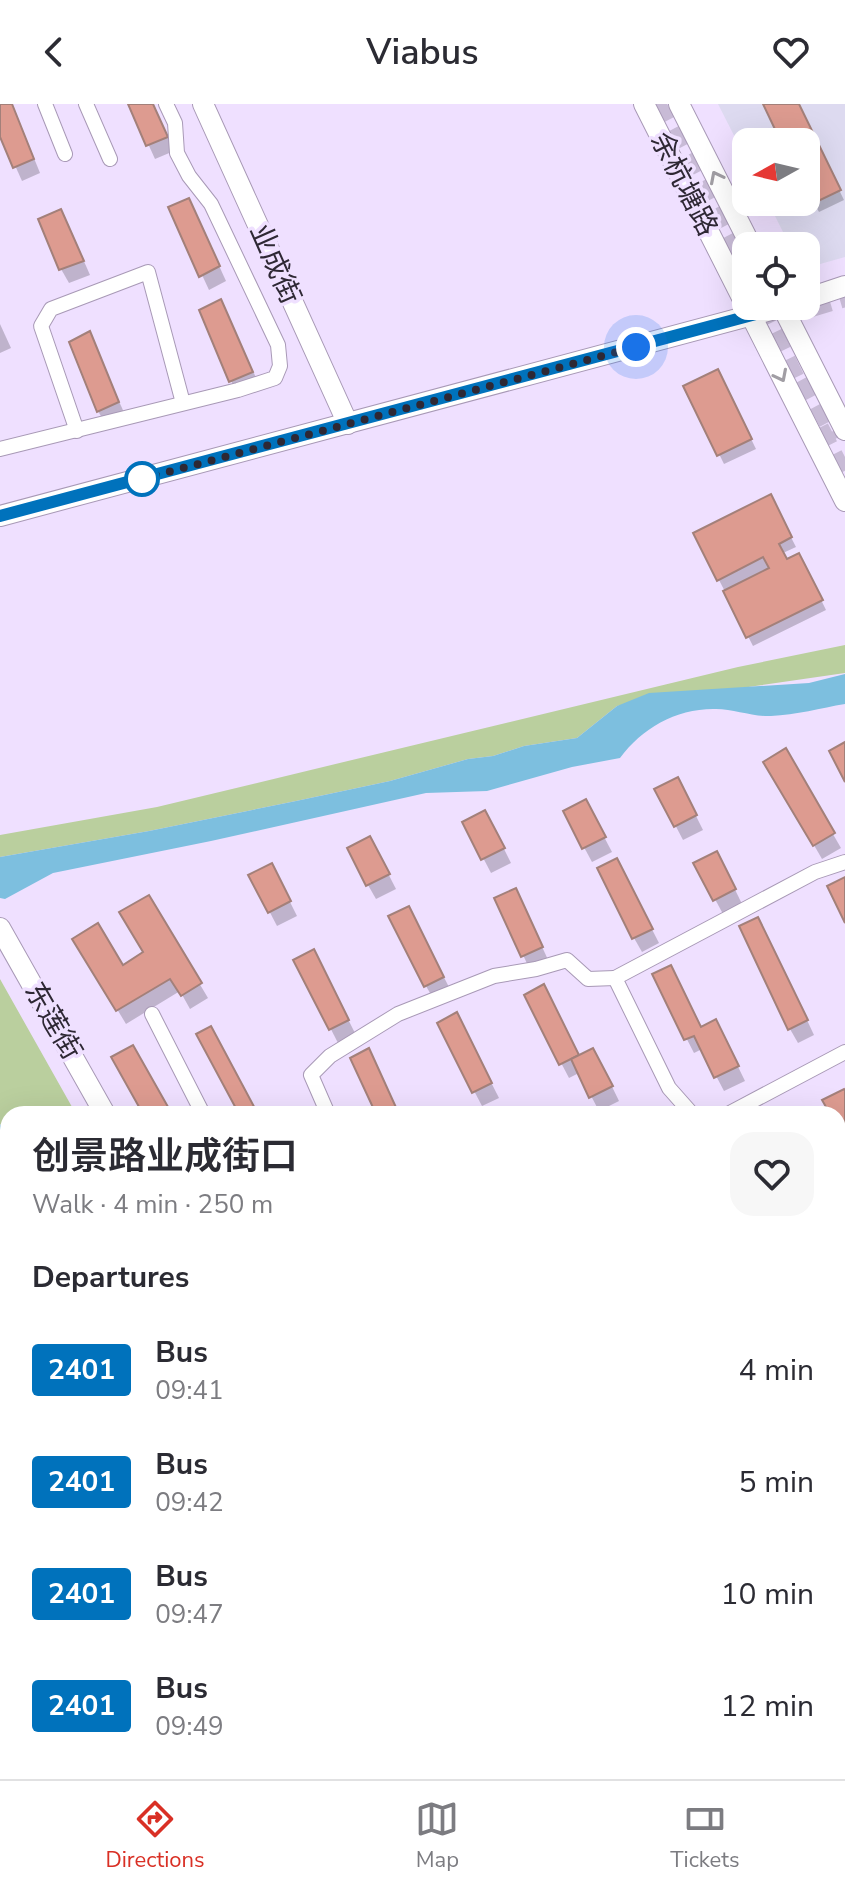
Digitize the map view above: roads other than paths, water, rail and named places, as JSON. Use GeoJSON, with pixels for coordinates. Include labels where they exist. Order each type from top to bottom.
{"type":"FeatureCollection","features":[{"type":"Feature","properties":{"kind":"street"},"geometry":{"type":"LineString","coordinates":[[45,104],[65,154]]}},
{"type":"Feature","properties":{"kind":"street"},"geometry":{"type":"LineString","coordinates":[[86,104],[110,159]]}},
{"type":"Feature","properties":{"kind":"street"},"geometry":{"type":"LineString","coordinates":[[0,449],[275,378],[280,366],[278,345],[211,204],[189,176],[177,153],[175,123],[166,104]]}},
{"type":"Feature","properties":{"kind":"street","name":"业成街"},"geometry":{"type":"LineString","coordinates":[[203,104],[348,424]]}},
{"type":"Feature","properties":{"kind":"street","name":"余杭塘路"},"geometry":{"type":"LineString","coordinates":[[644,104],[732,278]]}},
{"type":"Feature","properties":{"kind":"street","name":"余杭塘路"},"geometry":{"type":"LineString","coordinates":[[679,104],[744,232]]}},
{"type":"Feature","properties":{"kind":"street"},"geometry":{"type":"LineString","coordinates":[[77,431],[41,326],[51,309],[148,272],[183,403]]}},
{"type":"Feature","properties":{"kind":"street"},"geometry":{"type":"LineString","coordinates":[[820,294],[845,286]]}},
{"type":"Feature","properties":{"kind":"street"},"geometry":{"type":"LineString","coordinates":[[0,516],[736,320]]}},
{"type":"Feature","properties":{"kind":"street","name":"余杭塘路"},"geometry":{"type":"LineString","coordinates":[[753,320],[845,501]]}},
{"type":"Feature","properties":{"kind":"street"},"geometry":{"type":"LineString","coordinates":[[791,320],[845,430]]}},
{"type":"Feature","properties":{"kind":"street"},"geometry":{"type":"LineString","coordinates":[[325,1106],[311,1075],[330,1056],[398,1014],[494,976],[567,960],[588,979],[615,978],[815,872],[845,862]]}},
{"type":"Feature","properties":{"kind":"street","name":"东莲街"},"geometry":{"type":"LineString","coordinates":[[0,928],[100,1106]]}},
{"type":"Feature","properties":{"kind":"street"},"geometry":{"type":"LineString","coordinates":[[615,978],[669,1088],[685,1106]]}},
{"type":"Feature","properties":{"kind":"street"},"geometry":{"type":"LineString","coordinates":[[152,1014],[199,1106]]}},
{"type":"Feature","properties":{"kind":"street"},"geometry":{"type":"LineString","coordinates":[[743,1106],[845,1052]]}},
{"type":"Feature","properties":{"kind":"water"},"geometry":{"type":"Polygon","coordinates":[[[845,674],[845,704],[771,716],[716,709],[688,712],[650,729],[620,758],[572,767],[487,791],[426,793],[53,873],[5,899],[0,898],[0,857],[296,801],[390,781],[524,746],[577,738],[617,706],[649,693],[809,683],[845,674]]]}},
{"type":"Feature","properties":{"kind":"tunnel"},"geometry":{"type":"LineString","coordinates":[[656,104],[732,249]]}},
{"type":"Feature","properties":{"kind":"tunnel"},"geometry":{"type":"LineString","coordinates":[[820,304],[845,297]]}},
{"type":"Feature","properties":{"kind":"tunnel"},"geometry":{"type":"LineString","coordinates":[[767,320],[803,396]]}},
{"type":"Feature","properties":{"kind":"tunnel"},"geometry":{"type":"LineString","coordinates":[[805,378],[837,438]]}},
{"type":"Feature","properties":{"kind":"tunnel"},"geometry":{"type":"LineString","coordinates":[[819,428],[845,479]]}}]}
